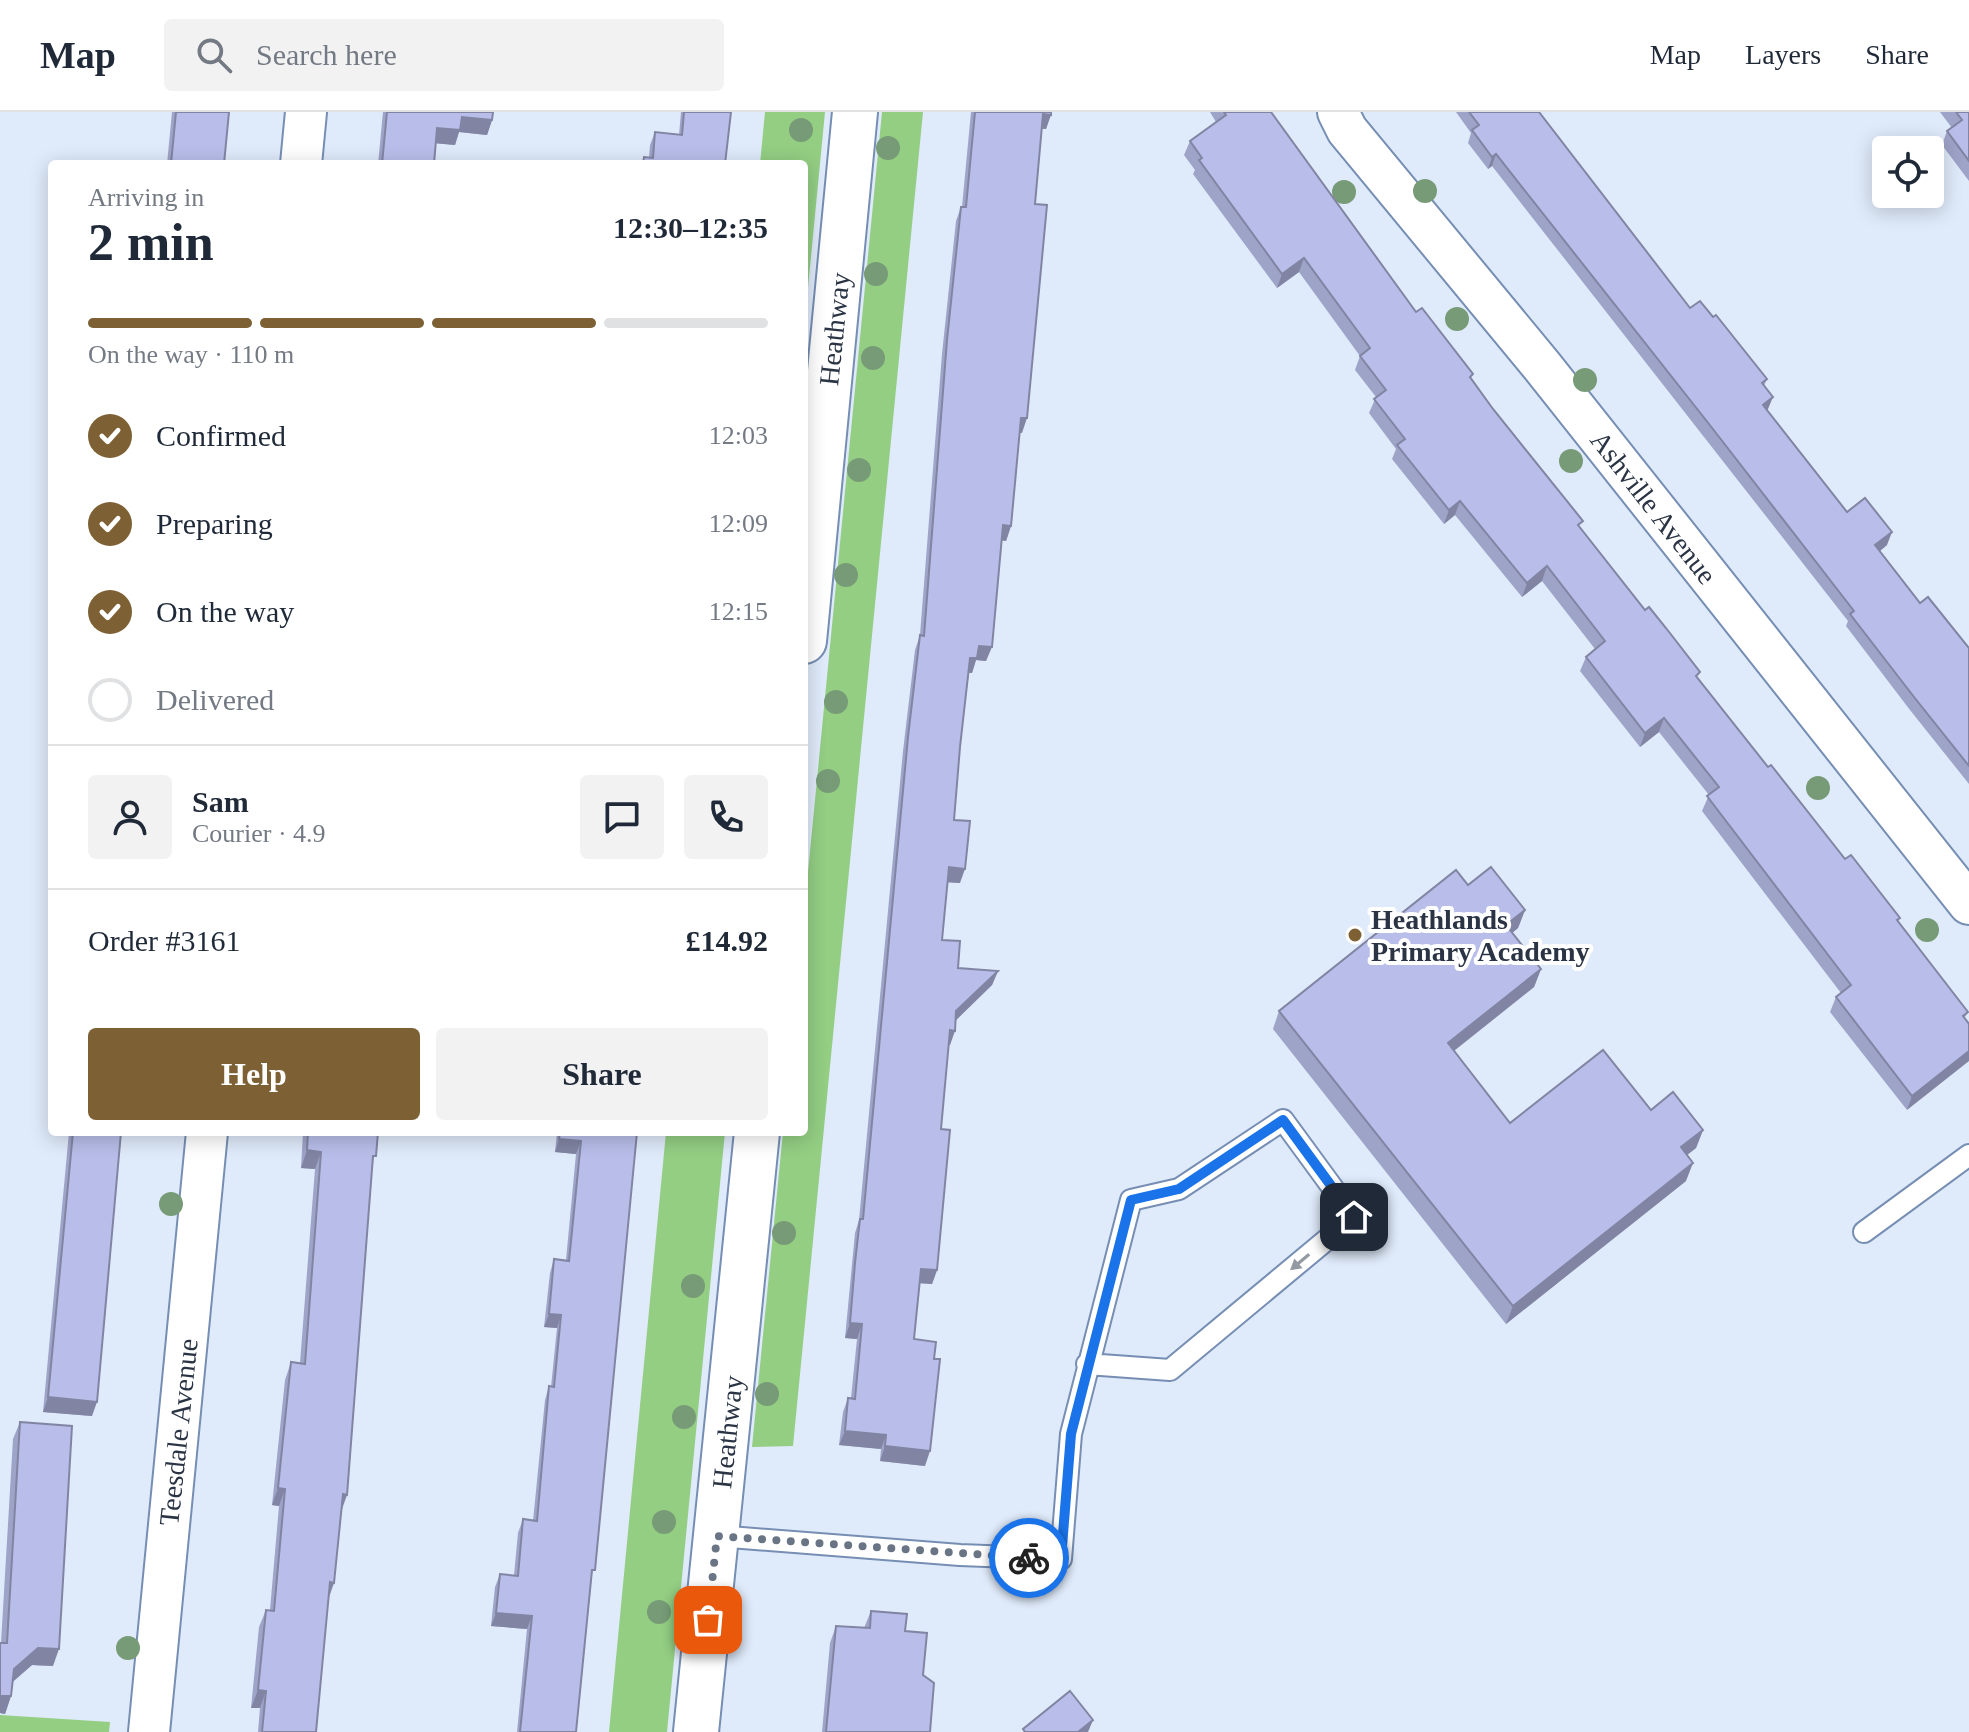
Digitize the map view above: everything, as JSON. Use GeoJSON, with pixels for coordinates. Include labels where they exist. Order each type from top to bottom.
{"type":"FeatureCollection","features":[{"type":"Feature","properties":{"kind":"street"},"geometry":{"type":"LineString","coordinates":[[301,160],[306,112]]}},
{"type":"Feature","properties":{"kind":"street","name":"Heathway"},"geometry":{"type":"LineString","coordinates":[[808,600],[855,112]]}},
{"type":"Feature","properties":{"kind":"street","name":"Ashville Avenue"},"geometry":{"type":"LineString","coordinates":[[1338,112],[1347,130],[1542,366],[1969,904]]}},
{"type":"Feature","properties":{"kind":"street","name":"Teesdale Avenue"},"geometry":{"type":"LineString","coordinates":[[149,1732],[207,1136]]}},
{"type":"Feature","properties":{"kind":"street","name":"Heathway"},"geometry":{"type":"LineString","coordinates":[[696,1732],[757,1136]]}},
{"type":"Feature","properties":{"kind":"lane"},"geometry":{"type":"LineString","coordinates":[[717,1536],[960,1555],[1061,1559],[1071,1434],[1087,1364],[1131,1200],[1179,1189],[1283,1120],[1354,1217],[1170,1370],[1087,1364]]}},
{"type":"Feature","properties":{"kind":"lane"},"geometry":{"type":"LineString","coordinates":[[1864,1232],[1969,1155]]}},
{"type":"Feature","properties":{"kind":"green space"},"geometry":{"type":"Polygon","coordinates":[[[765,112],[825,112],[808,288],[808,160],[760,160],[765,112]]]}},
{"type":"Feature","properties":{"kind":"green space"},"geometry":{"type":"Polygon","coordinates":[[[882,112],[923,112],[793,1446],[752,1447],[783,1136],[808,1136],[808,872],[882,112]]]}},
{"type":"Feature","properties":{"kind":"green space"},"geometry":{"type":"Polygon","coordinates":[[[666,1136],[725,1136],[667,1732],[609,1732],[666,1136]]]}},
{"type":"Feature","properties":{"kind":"green space"},"geometry":{"type":"Polygon","coordinates":[[[0,1715],[110,1722],[109,1732],[0,1732],[0,1715]]]}},
{"type":"Feature","properties":{"kind":"building"},"geometry":{"type":"Polygon","coordinates":[[[176,112],[229,112],[224,160],[171,160],[176,112]]]}},
{"type":"Feature","properties":{"kind":"building"},"geometry":{"type":"Polygon","coordinates":[[[387,112],[493,112],[492,120],[462,117],[460,130],[437,128],[434,160],[382,160],[387,112]]]}},
{"type":"Feature","properties":{"kind":"building"},"geometry":{"type":"Polygon","coordinates":[[[684,112],[731,112],[725,160],[644,160],[644,157],[653,158],[655,132],[682,135],[684,112]]]}},
{"type":"Feature","properties":{"kind":"building"},"geometry":{"type":"Polygon","coordinates":[[[975,112],[1051,112],[1051,115],[1043,114],[1035,204],[1047,205],[1027,418],[1021,418],[1011,526],[1003,525],[992,647],[979,646],[977,658],[970,658],[954,820],[970,821],[965,869],[949,867],[942,940],[960,941],[958,968],[998,971],[956,1011],[955,1031],[950,1030],[941,1129],[950,1130],[937,1270],[921,1269],[914,1339],[936,1342],[934,1359],[940,1359],[930,1451],[885,1446],[886,1435],[845,1431],[848,1398],[855,1399],[862,1324],[850,1323],[855,1263],[860,1219],[863,1219],[908,737],[920,635],[924,636],[947,340],[961,207],[966,207],[975,112]]]}},
{"type":"Feature","properties":{"kind":"building"},"geometry":{"type":"Polygon","coordinates":[[[1224,112],[1271,112],[1416,312],[1422,308],[1473,374],[1470,377],[1493,409],[1583,521],[1578,525],[1645,610],[1649,607],[1666,628],[1700,672],[1696,676],[1768,767],[1771,765],[1845,859],[1851,855],[1968,1012],[1963,1016],[1969,1024],[1969,1051],[1912,1096],[1836,997],[1851,985],[1707,796],[1719,787],[1664,718],[1645,733],[1586,657],[1605,641],[1547,566],[1527,583],[1460,501],[1449,510],[1397,445],[1405,439],[1374,399],[1386,390],[1360,356],[1370,348],[1304,258],[1282,274],[1199,160],[1202,158],[1190,141],[1226,115],[1224,112]]]}},
{"type":"Feature","properties":{"kind":"building"},"geometry":{"type":"Polygon","coordinates":[[[1469,112],[1539,112],[1690,308],[1700,301],[1713,317],[1716,315],[1767,379],[1762,383],[1773,397],[1763,405],[1847,512],[1865,498],[1892,532],[1875,545],[1920,603],[1928,597],[1969,648],[1969,766],[1850,614],[1854,611],[1709,424],[1496,154],[1492,157],[1472,130],[1479,125],[1469,112]]]}},
{"type":"Feature","properties":{"kind":"building"},"geometry":{"type":"Polygon","coordinates":[[[1956,112],[1969,112],[1969,161],[1947,131],[1962,120],[1956,112]]]}},
{"type":"Feature","properties":{"kind":"building"},"geometry":{"type":"Polygon","coordinates":[[[1491,867],[1525,910],[1506,925],[1541,969],[1448,1043],[1510,1123],[1603,1050],[1651,1110],[1673,1092],[1703,1130],[1681,1147],[1693,1163],[1513,1306],[1279,1011],[1456,870],[1468,885],[1491,867]]]}},
{"type":"Feature","properties":{"kind":"building"},"geometry":{"type":"Polygon","coordinates":[[[73,1136],[121,1136],[97,1402],[48,1397],[73,1136]]]}},
{"type":"Feature","properties":{"kind":"building"},"geometry":{"type":"Polygon","coordinates":[[[308,1136],[378,1136],[376,1156],[373,1156],[347,1495],[343,1494],[334,1583],[330,1582],[316,1732],[262,1732],[266,1691],[258,1690],[266,1610],[274,1611],[285,1489],[278,1488],[291,1362],[305,1364],[321,1152],[307,1150],[308,1136]]]}},
{"type":"Feature","properties":{"kind":"building"},"geometry":{"type":"Polygon","coordinates":[[[559,1136],[637,1136],[595,1570],[592,1570],[576,1732],[520,1732],[532,1616],[496,1613],[500,1574],[518,1576],[523,1519],[537,1521],[549,1386],[554,1387],[561,1315],[549,1314],[554,1259],[569,1261],[581,1141],[559,1139],[559,1136]]]}},
{"type":"Feature","properties":{"kind":"building"},"geometry":{"type":"Polygon","coordinates":[[[20,1422],[72,1426],[59,1649],[38,1648],[14,1669],[11,1696],[0,1696],[0,1643],[7,1643],[20,1422]]]}},
{"type":"Feature","properties":{"kind":"building"},"geometry":{"type":"Polygon","coordinates":[[[871,1611],[907,1614],[905,1631],[927,1633],[923,1675],[934,1683],[930,1732],[826,1732],[836,1626],[870,1628],[871,1611]]]}},
{"type":"Feature","properties":{"kind":"building"},"geometry":{"type":"Polygon","coordinates":[[[1070,1691],[1093,1720],[1078,1732],[1025,1732],[1023,1729],[1070,1691]]]}},
{"type":"Feature","properties":{"kind":"way so far"},"geometry":{"type":"LineString","coordinates":[[708,1620],[717,1536],[1029,1558]]}},
{"type":"Feature","properties":{"kind":"place","name":"Heathlands Primary Academy"},"geometry":{"type":"Point","coordinates":[1355,935]}},
{"type":"Feature","properties":{"kind":"route"},"geometry":{"type":"LineString","coordinates":[[1029,1558],[1061,1559],[1071,1434],[1131,1200],[1179,1189],[1283,1120],[1354,1217]]}}]}
